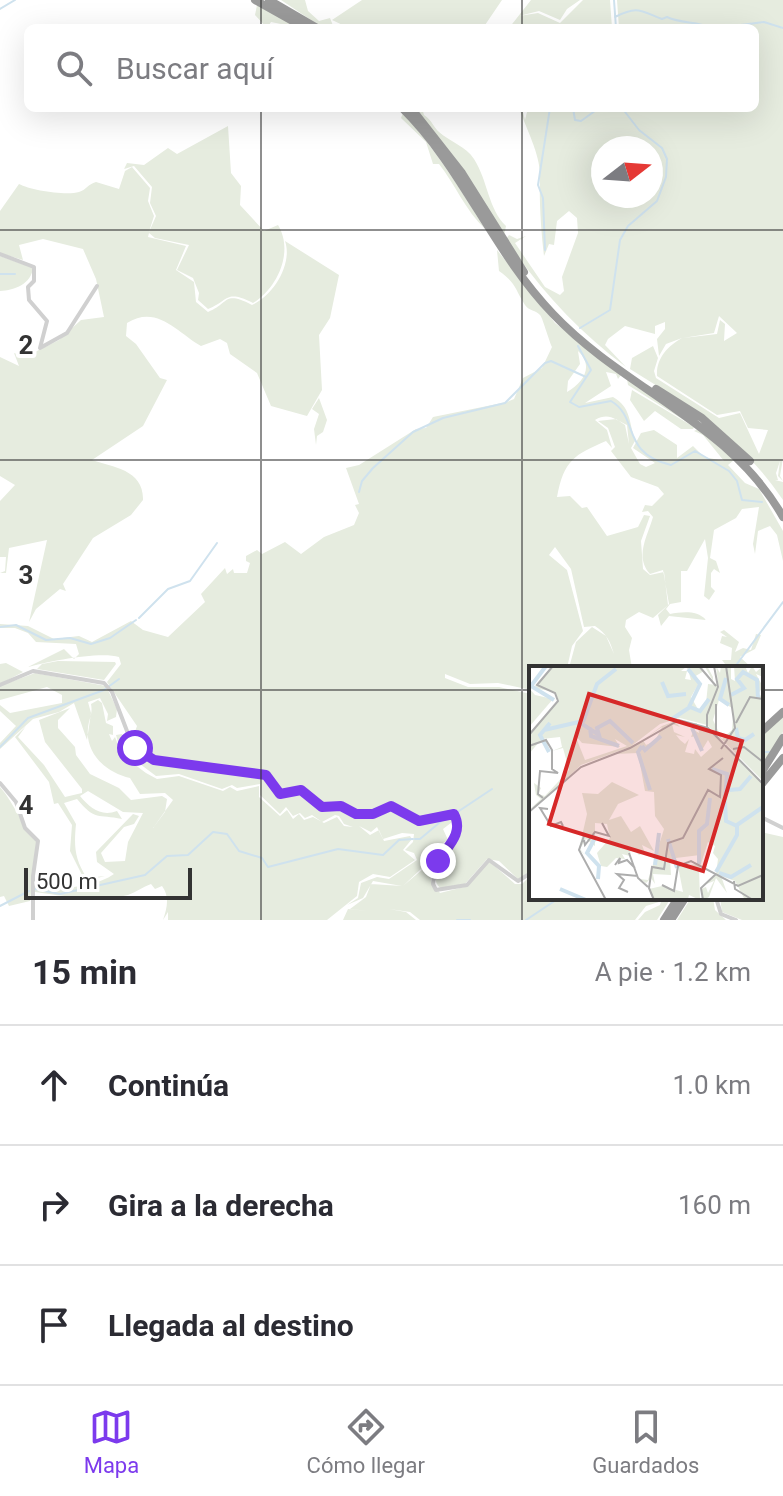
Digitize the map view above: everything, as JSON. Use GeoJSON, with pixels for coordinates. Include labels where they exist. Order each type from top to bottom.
{"type":"FeatureCollection","features":[{"type":"Feature","properties":{"kind":"highway"},"geometry":{"type":"LineString","coordinates":[[255,0],[298,24]]}},
{"type":"Feature","properties":{"kind":"highway"},"geometry":{"type":"LineString","coordinates":[[269,0],[310,24]]}},
{"type":"Feature","properties":{"kind":"highway"},"geometry":{"type":"LineString","coordinates":[[405,112],[444,158],[512,264],[573,331],[631,376],[700,423],[739,458],[783,506]]}},
{"type":"Feature","properties":{"kind":"highway"},"geometry":{"type":"LineString","coordinates":[[414,112],[447,151],[527,276],[573,331]]}},
{"type":"Feature","properties":{"kind":"highway"},"geometry":{"type":"LineString","coordinates":[[631,376],[721,432],[766,488],[782,518]]}},
{"type":"Feature","properties":{"kind":"highway"},"geometry":{"type":"LineString","coordinates":[[763,730],[783,712]]}},
{"type":"Feature","properties":{"kind":"highway"},"geometry":{"type":"LineString","coordinates":[[763,770],[783,738]]}},
{"type":"Feature","properties":{"kind":"highway"},"geometry":{"type":"LineString","coordinates":[[763,780],[783,747]]}},
{"type":"Feature","properties":{"kind":"highway"},"geometry":{"type":"LineString","coordinates":[[763,781],[783,758]]}},
{"type":"Feature","properties":{"kind":"highway"},"geometry":{"type":"LineString","coordinates":[[664,920],[677,900]]}},
{"type":"Feature","properties":{"kind":"highway"},"geometry":{"type":"LineString","coordinates":[[671,920],[684,900]]}},
{"type":"Feature","properties":{"kind":"street"},"geometry":{"type":"LineString","coordinates":[[0,254],[34,267],[35,276],[28,287],[27,297],[47,321],[40,348],[67,333],[97,286]]}},
{"type":"Feature","properties":{"kind":"street"},"geometry":{"type":"LineString","coordinates":[[0,685],[33,671],[99,682],[112,692],[132,744],[149,758],[266,775],[280,794],[301,790],[322,807],[341,806],[356,814],[373,814],[391,806],[419,821],[454,814],[456,836],[436,866],[433,884],[436,890],[467,885],[489,860],[518,881],[529,874]]}},
{"type":"Feature","properties":{"kind":"street"},"geometry":{"type":"LineString","coordinates":[[0,783],[15,800],[25,828],[38,841],[33,866],[33,920]]}},
{"type":"Feature","properties":{"kind":"street"},"geometry":{"type":"LineString","coordinates":[[763,819],[783,828]]}},
{"type":"Feature","properties":{"kind":"street"},"geometry":{"type":"LineString","coordinates":[[717,900],[721,914],[736,920]]}},
{"type":"Feature","properties":{"kind":"shaded area"},"geometry":{"type":"Polygon","coordinates":[[[281,0],[305,0],[308,11],[319,21],[330,18],[332,24],[317,24],[281,0]]]}},
{"type":"Feature","properties":{"kind":"shaded area"},"geometry":{"type":"Polygon","coordinates":[[[362,0],[502,0],[486,24],[340,24],[332,20],[362,0]]]}},
{"type":"Feature","properties":{"kind":"shaded area"},"geometry":{"type":"Polygon","coordinates":[[[531,0],[580,0],[567,9],[560,20],[539,11],[519,16],[538,13],[560,23],[583,0],[610,0],[612,24],[512,24],[531,0]]]}},
{"type":"Feature","properties":{"kind":"shaded area"},"geometry":{"type":"Polygon","coordinates":[[[617,0],[783,0],[783,458],[780,476],[783,481],[778,476],[780,461],[776,473],[778,480],[775,480],[783,482],[783,500],[750,458],[732,441],[695,411],[630,369],[632,358],[653,346],[658,358],[654,371],[656,378],[719,418],[740,413],[759,454],[768,430],[748,428],[740,411],[717,415],[657,376],[664,353],[682,338],[666,344],[659,356],[657,339],[665,329],[665,322],[655,326],[655,334],[625,326],[605,345],[626,367],[560,308],[506,239],[509,235],[517,239],[526,236],[515,243],[545,287],[560,295],[564,291],[562,277],[578,233],[577,218],[569,211],[557,221],[554,245],[549,244],[544,256],[539,167],[521,112],[525,120],[527,112],[759,112],[759,24],[619,24],[617,0]],[[719,316],[714,333],[683,338],[717,334],[720,320],[725,324],[724,341],[737,333],[719,316]]]}},
{"type":"Feature","properties":{"kind":"shaded area"},"geometry":{"type":"Polygon","coordinates":[[[257,5],[293,24],[263,24],[255,15],[257,5]]]}},
{"type":"Feature","properties":{"kind":"shaded area"},"geometry":{"type":"Polygon","coordinates":[[[418,112],[423,112],[437,130],[474,159],[495,211],[506,226],[504,236],[455,159],[418,112]]]}},
{"type":"Feature","properties":{"kind":"shaded area"},"geometry":{"type":"Polygon","coordinates":[[[403,113],[426,141],[447,169],[485,229],[439,164],[433,164],[426,142],[401,118],[403,113]]]}},
{"type":"Feature","properties":{"kind":"shaded area"},"geometry":{"type":"Polygon","coordinates":[[[228,126],[231,173],[241,186],[240,205],[264,231],[278,225],[283,235],[284,257],[270,288],[253,303],[232,297],[208,309],[198,300],[199,293],[193,278],[177,270],[189,245],[155,238],[149,233],[148,237],[186,246],[176,270],[194,282],[196,302],[208,312],[231,299],[252,305],[260,301],[274,287],[284,269],[285,241],[339,275],[330,318],[319,335],[322,390],[307,416],[271,406],[257,373],[230,354],[227,343],[220,339],[201,346],[158,318],[138,318],[127,323],[126,336],[136,344],[160,378],[167,380],[143,426],[92,460],[133,476],[142,490],[143,500],[131,515],[93,538],[63,584],[66,591],[60,589],[36,609],[29,622],[47,540],[9,548],[6,573],[0,573],[5,571],[6,557],[0,557],[0,501],[15,485],[0,476],[0,357],[19,366],[14,353],[25,357],[59,340],[81,320],[104,317],[96,279],[83,249],[43,239],[19,245],[23,260],[0,253],[0,211],[19,184],[66,193],[79,192],[96,182],[119,189],[125,171],[132,167],[150,188],[148,201],[154,216],[149,232],[156,216],[150,203],[152,187],[134,166],[124,169],[127,163],[144,165],[168,148],[177,154],[228,126]]]}},
{"type":"Feature","properties":{"kind":"shaded area"},"geometry":{"type":"Polygon","coordinates":[[[497,250],[555,323],[621,375],[618,379],[616,374],[606,372],[611,386],[585,403],[613,397],[623,405],[635,441],[631,448],[640,464],[646,467],[655,463],[633,448],[641,433],[654,430],[677,445],[677,458],[693,446],[704,457],[724,461],[703,435],[694,431],[698,429],[628,385],[627,379],[686,418],[734,460],[728,465],[745,483],[759,489],[783,531],[783,561],[777,535],[770,526],[758,531],[755,554],[753,544],[759,507],[742,509],[736,518],[714,530],[710,558],[716,561],[720,573],[714,569],[711,573],[711,587],[715,591],[709,600],[704,596],[708,558],[705,539],[687,571],[681,571],[681,602],[670,604],[666,609],[670,614],[694,613],[706,620],[669,616],[661,626],[658,615],[668,605],[653,618],[639,612],[626,620],[625,627],[632,638],[629,650],[632,666],[570,666],[576,642],[592,627],[606,636],[595,626],[584,627],[571,569],[555,547],[549,555],[567,570],[583,631],[572,646],[567,666],[529,666],[529,690],[498,683],[470,684],[445,674],[445,678],[468,687],[499,687],[529,694],[529,872],[519,880],[499,861],[487,859],[465,884],[440,888],[436,872],[456,834],[458,823],[455,812],[418,819],[394,805],[357,813],[346,807],[322,805],[300,787],[280,792],[270,775],[262,772],[154,758],[132,740],[137,726],[107,682],[121,664],[119,657],[76,657],[79,654],[76,644],[36,642],[28,633],[15,628],[0,628],[0,624],[28,626],[54,639],[79,636],[92,642],[131,621],[143,630],[168,637],[205,602],[201,594],[225,568],[227,574],[233,569],[234,573],[247,573],[250,563],[246,561],[246,556],[257,550],[262,554],[285,542],[301,554],[324,537],[354,525],[359,513],[355,505],[359,504],[346,468],[359,465],[416,429],[426,428],[433,417],[514,399],[523,378],[542,368],[552,347],[540,315],[527,307],[512,283],[499,271],[497,250]],[[578,351],[580,364],[568,381],[567,392],[582,379],[585,362],[578,351]],[[600,418],[595,420],[607,430],[612,448],[606,441],[572,460],[563,475],[557,497],[570,496],[582,508],[587,507],[607,536],[638,527],[644,515],[650,516],[641,541],[643,569],[650,575],[663,572],[650,574],[645,567],[644,546],[653,517],[648,511],[642,512],[645,505],[652,506],[664,494],[658,487],[631,477],[611,451],[615,447],[608,428],[598,421],[615,419],[600,418]]]}},
{"type":"Feature","properties":{"kind":"shaded area"},"geometry":{"type":"Polygon","coordinates":[[[0,256],[33,268],[26,282],[17,288],[0,291],[0,256]]]}},
{"type":"Feature","properties":{"kind":"shaded area"},"geometry":{"type":"Polygon","coordinates":[[[632,390],[693,429],[681,429],[655,411],[644,421],[630,400],[632,390]]]}},
{"type":"Feature","properties":{"kind":"shaded area"},"geometry":{"type":"Polygon","coordinates":[[[319,398],[327,420],[323,432],[317,436],[316,445],[314,429],[319,414],[312,409],[319,398]]]}},
{"type":"Feature","properties":{"kind":"shaded area"},"geometry":{"type":"Polygon","coordinates":[[[724,630],[739,642],[735,652],[743,648],[751,650],[756,634],[761,635],[755,649],[740,657],[750,666],[722,666],[725,664],[722,660],[731,660],[732,648],[720,643],[722,636],[727,637],[720,632],[724,630]]]}},
{"type":"Feature","properties":{"kind":"shaded area"},"geometry":{"type":"Polygon","coordinates":[[[64,649],[73,658],[28,667],[64,649]]]}},
{"type":"Feature","properties":{"kind":"shaded area"},"geometry":{"type":"Polygon","coordinates":[[[58,661],[116,664],[104,680],[37,669],[42,664],[58,661]]]}},
{"type":"Feature","properties":{"kind":"shaded area"},"geometry":{"type":"Polygon","coordinates":[[[6,663],[23,672],[0,684],[0,664],[6,663]]]}},
{"type":"Feature","properties":{"kind":"shaded area"},"geometry":{"type":"Polygon","coordinates":[[[35,673],[106,686],[117,709],[116,717],[107,721],[108,714],[100,698],[88,702],[91,713],[87,740],[74,703],[59,712],[33,719],[0,749],[0,743],[16,726],[0,711],[0,705],[10,713],[62,703],[62,695],[47,687],[0,700],[0,686],[35,673]]]}},
{"type":"Feature","properties":{"kind":"shaded area"},"geometry":{"type":"Polygon","coordinates":[[[98,700],[102,703],[106,723],[113,726],[113,735],[109,734],[112,741],[115,737],[122,755],[157,779],[179,776],[223,791],[230,787],[237,791],[259,786],[259,797],[280,816],[287,810],[293,819],[299,814],[304,820],[313,817],[321,822],[312,815],[305,818],[300,813],[293,816],[286,807],[280,814],[260,795],[260,784],[237,788],[232,785],[222,789],[179,774],[156,776],[120,749],[116,735],[122,734],[126,743],[150,761],[265,776],[278,795],[302,792],[322,808],[340,807],[359,817],[392,807],[421,823],[452,814],[456,819],[443,829],[448,840],[430,851],[423,867],[403,886],[423,869],[431,853],[449,843],[437,860],[431,881],[440,893],[468,886],[483,865],[490,862],[515,884],[522,884],[529,877],[529,900],[659,902],[646,906],[635,920],[420,920],[410,912],[389,909],[406,912],[416,920],[343,920],[348,909],[369,911],[350,909],[366,897],[371,885],[363,898],[347,905],[358,898],[361,883],[377,877],[389,879],[417,860],[414,853],[405,850],[413,842],[414,834],[402,833],[383,839],[410,836],[412,839],[403,850],[415,860],[390,877],[373,874],[359,882],[357,896],[327,920],[168,920],[168,912],[163,920],[167,907],[166,894],[162,886],[155,889],[151,884],[128,895],[105,898],[35,892],[35,886],[76,887],[114,874],[97,862],[96,852],[133,814],[139,816],[134,824],[124,827],[101,853],[105,862],[125,861],[128,842],[143,813],[123,812],[88,791],[80,796],[88,804],[101,812],[117,811],[122,819],[93,814],[77,799],[64,803],[76,824],[76,852],[83,871],[87,878],[105,876],[85,881],[70,851],[72,825],[58,803],[54,804],[49,782],[15,737],[26,726],[18,737],[44,765],[65,797],[82,793],[82,789],[45,742],[39,720],[70,708],[58,720],[58,728],[75,747],[76,755],[90,774],[119,788],[131,800],[162,796],[167,799],[165,811],[173,800],[165,793],[140,794],[130,778],[113,772],[99,761],[88,737],[91,704],[98,700]],[[339,816],[322,822],[337,817],[344,826],[353,827],[344,824],[339,816]],[[359,826],[370,835],[379,830],[377,827],[371,832],[359,826]],[[373,881],[371,884],[402,886],[373,881]]]}},
{"type":"Feature","properties":{"kind":"shaded area"},"geometry":{"type":"Polygon","coordinates":[[[783,715],[783,732],[763,764],[763,734],[783,715]]]}},
{"type":"Feature","properties":{"kind":"shaded area"},"geometry":{"type":"Polygon","coordinates":[[[0,787],[37,842],[30,901],[9,906],[4,896],[0,897],[0,787]]]}},
{"type":"Feature","properties":{"kind":"shaded area"},"geometry":{"type":"Polygon","coordinates":[[[763,832],[783,837],[783,920],[742,920],[722,912],[720,900],[763,900],[763,832]]]}},
{"type":"Feature","properties":{"kind":"shaded area"},"geometry":{"type":"Polygon","coordinates":[[[661,900],[670,900],[657,920],[638,920],[645,912],[660,905],[661,900]]]}},
{"type":"Feature","properties":{"kind":"shaded area"},"geometry":{"type":"Polygon","coordinates":[[[690,900],[713,900],[715,910],[726,920],[677,920],[690,900]]]}},
{"type":"Feature","properties":{"kind":"waterway"},"geometry":{"type":"LineString","coordinates":[[0,9],[15,0]]}},
{"type":"Feature","properties":{"kind":"waterway"},"geometry":{"type":"LineString","coordinates":[[614,0],[616,24]]}},
{"type":"Feature","properties":{"kind":"waterway"},"geometry":{"type":"LineString","coordinates":[[615,17],[638,10],[662,19],[667,17],[700,24]]}},
{"type":"Feature","properties":{"kind":"waterway"},"geometry":{"type":"LineString","coordinates":[[748,24],[764,22],[783,28]]}},
{"type":"Feature","properties":{"kind":"waterway"},"geometry":{"type":"LineString","coordinates":[[545,250],[543,198],[538,185],[549,112]]}},
{"type":"Feature","properties":{"kind":"waterway"},"geometry":{"type":"LineString","coordinates":[[574,112],[575,120],[581,121],[593,112]]}},
{"type":"Feature","properties":{"kind":"waterway"},"geometry":{"type":"LineString","coordinates":[[580,328],[610,310],[620,240],[628,226],[657,201],[666,177],[667,159],[662,148],[639,130],[625,112]]}},
{"type":"Feature","properties":{"kind":"waterway"},"geometry":{"type":"LineString","coordinates":[[0,274],[15,274]]}},
{"type":"Feature","properties":{"kind":"waterway"},"geometry":{"type":"LineString","coordinates":[[578,346],[591,370],[570,402],[579,407],[611,401],[625,416],[637,444],[655,460],[671,465],[695,451],[729,471],[737,481],[742,500],[762,502]]}},
{"type":"Feature","properties":{"kind":"waterway"},"geometry":{"type":"LineString","coordinates":[[359,492],[362,481],[373,468],[413,432],[443,418],[505,403],[545,363],[551,361],[586,377]]}},
{"type":"Feature","properties":{"kind":"waterway"},"geometry":{"type":"LineString","coordinates":[[139,618],[168,589],[190,581],[217,543]]}},
{"type":"Feature","properties":{"kind":"waterway"},"geometry":{"type":"LineString","coordinates":[[735,666],[783,602]]}},
{"type":"Feature","properties":{"kind":"waterway"},"geometry":{"type":"LineString","coordinates":[[0,627],[16,625],[46,640],[70,638],[91,644],[110,638],[136,620]]}},
{"type":"Feature","properties":{"kind":"waterway"},"geometry":{"type":"LineString","coordinates":[[0,747],[28,718],[104,690],[119,679]]}},
{"type":"Feature","properties":{"kind":"waterway"},"geometry":{"type":"LineString","coordinates":[[763,752],[772,752]]}},
{"type":"Feature","properties":{"kind":"waterway"},"geometry":{"type":"LineString","coordinates":[[456,813],[492,789]]}},
{"type":"Feature","properties":{"kind":"waterway"},"geometry":{"type":"LineString","coordinates":[[415,839],[420,839],[445,818]]}},
{"type":"Feature","properties":{"kind":"waterway"},"geometry":{"type":"LineString","coordinates":[[35,889],[60,894],[145,875],[167,856],[188,855],[213,832],[227,834],[239,851],[262,858],[268,867],[338,849],[383,855],[399,840],[413,839]]}},
{"type":"Feature","properties":{"kind":"waterway"},"geometry":{"type":"LineString","coordinates":[[0,906],[29,891]]}},
{"type":"Feature","properties":{"kind":"waterway"},"geometry":{"type":"LineString","coordinates":[[526,920],[556,900]]}},
{"type":"Feature","properties":{"kind":"waterway"},"geometry":{"type":"LineString","coordinates":[[457,920],[470,920]]}},
{"type":"Feature","properties":{"kind":"route"},"geometry":{"type":"LineString","coordinates":[[135,748],[154,760],[182,761],[266,775],[280,794],[301,790],[322,807],[341,806],[359,815],[373,814],[391,806],[419,821],[452,813],[457,818],[456,836],[438,861]]}}]}
